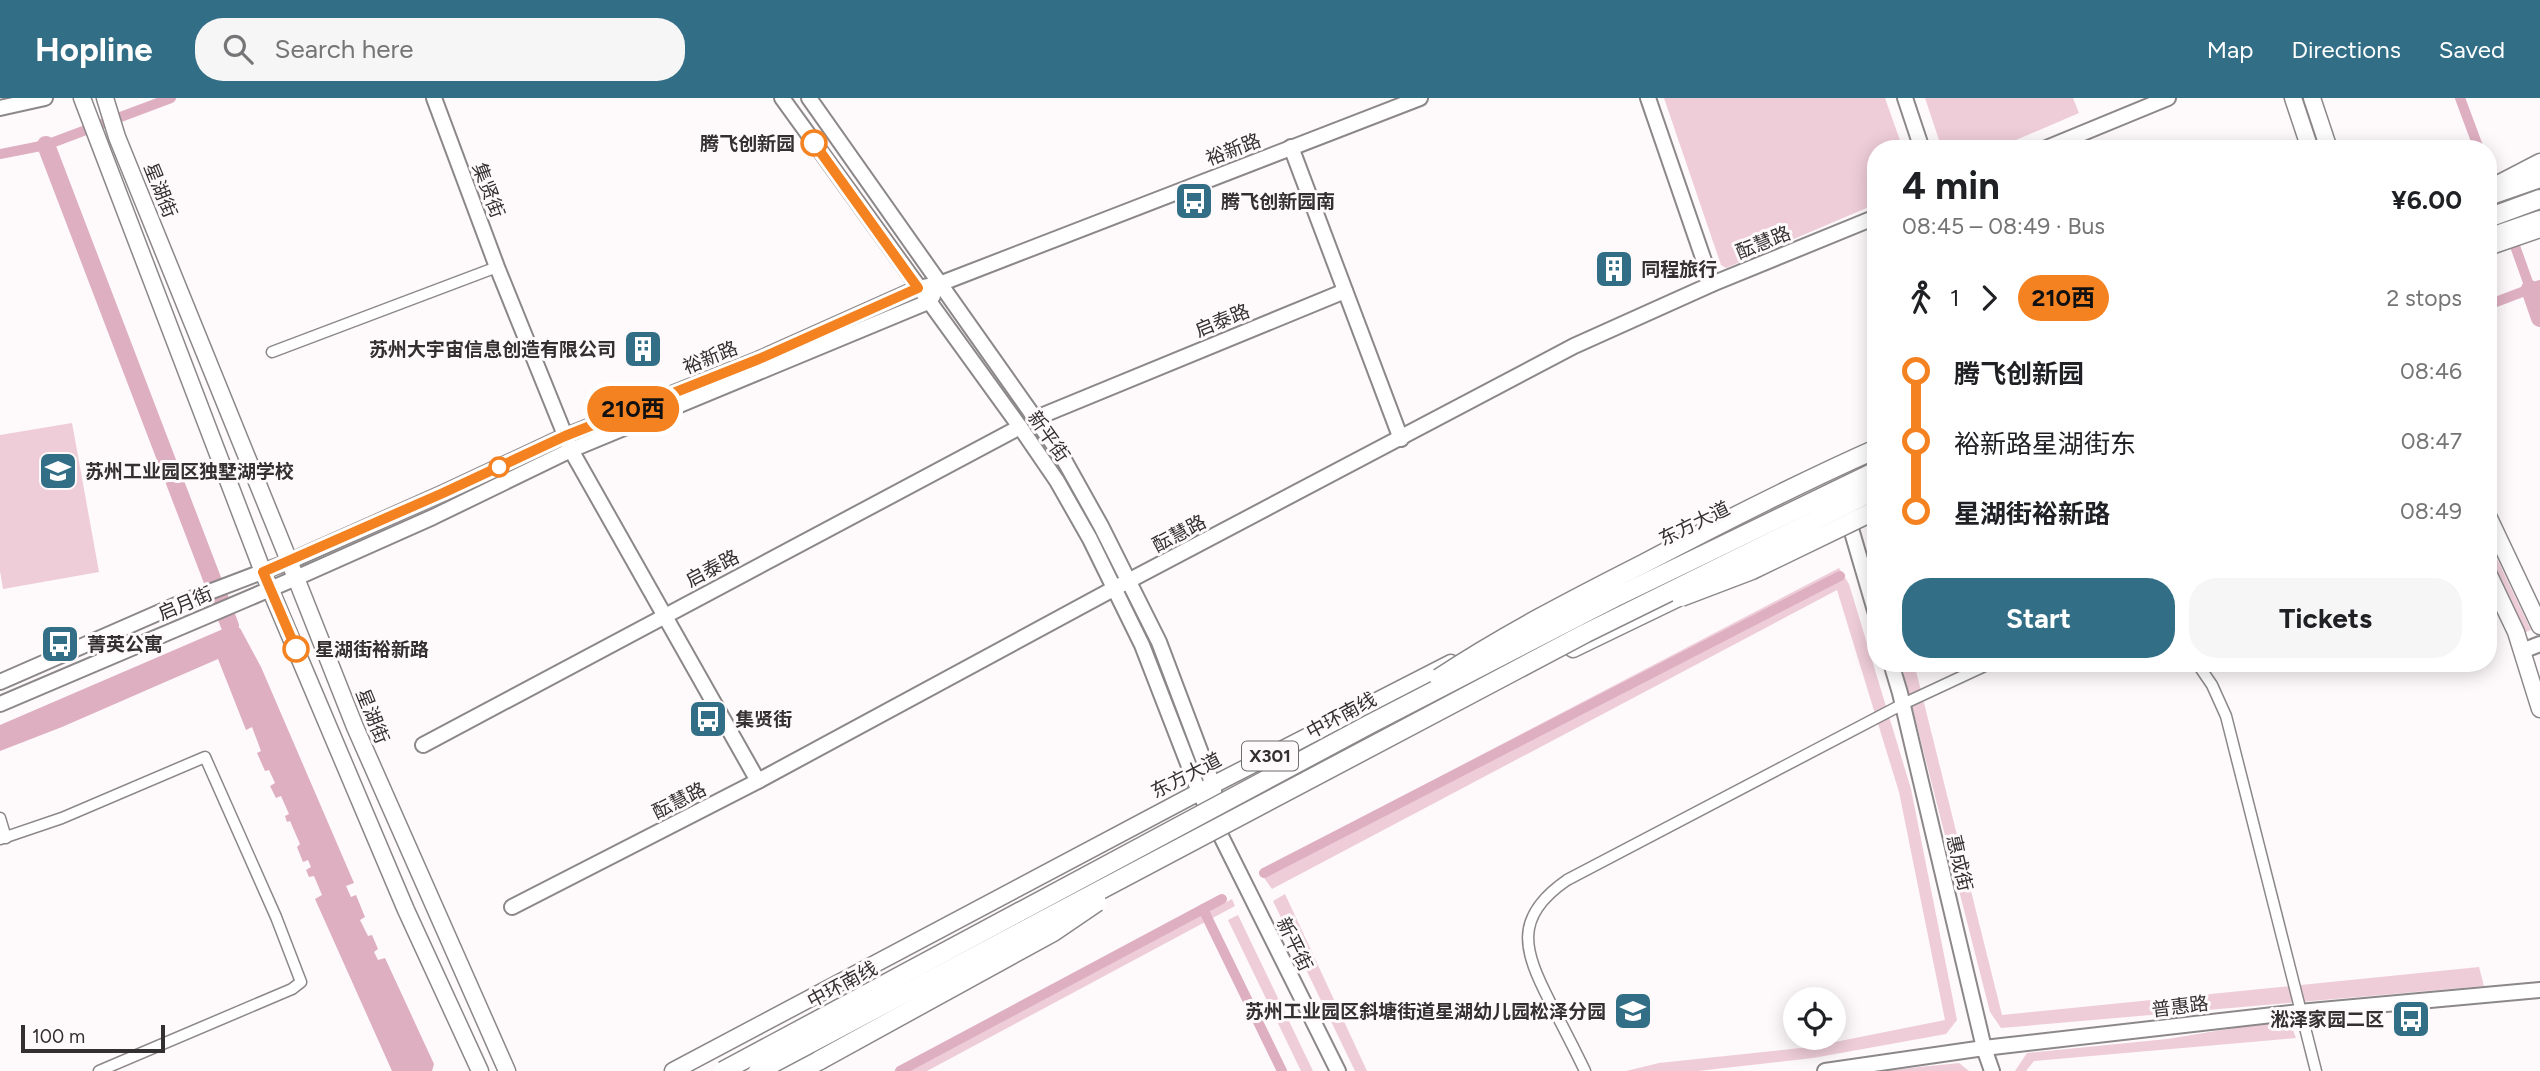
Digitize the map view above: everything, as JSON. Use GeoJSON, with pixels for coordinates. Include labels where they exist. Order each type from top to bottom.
{"type":"FeatureCollection","features":[{"type":"Feature","properties":{"kind":"highway"},"geometry":{"type":"LineString","coordinates":[[2497,192],[2540,178]]}},
{"type":"Feature","properties":{"kind":"highway"},"geometry":{"type":"LineString","coordinates":[[2497,215],[2540,200]]}},
{"type":"Feature","properties":{"kind":"highway"},"geometry":{"type":"LineString","coordinates":[[2497,235],[2540,220]]}},
{"type":"Feature","properties":{"kind":"highway"},"geometry":{"type":"LineString","coordinates":[[1370,723],[1485,648],[1712,527],[1867,453]]}},
{"type":"Feature","properties":{"kind":"highway","name":"中环南线"},"geometry":{"type":"LineString","coordinates":[[723,1071],[1370,723],[1614,598],[1867,475]]}},
{"type":"Feature","properties":{"kind":"highway","name":"中环南线"},"geometry":{"type":"LineString","coordinates":[[758,1071],[1586,633],[1867,494]]}},
{"type":"Feature","properties":{"kind":"highway"},"geometry":{"type":"LineString","coordinates":[[1586,633],[1752,570],[1867,514]]}},
{"type":"Feature","properties":{"kind":"highway"},"geometry":{"type":"LineString","coordinates":[[800,1071],[1054,932],[1164,857]]}},
{"type":"Feature","properties":{"kind":"main road"},"geometry":{"type":"LineString","coordinates":[[2293,98],[2307,140]]}},
{"type":"Feature","properties":{"kind":"main road"},"geometry":{"type":"LineString","coordinates":[[2312,98],[2326,140]]}},
{"type":"Feature","properties":{"kind":"main road","name":"星湖街"},"geometry":{"type":"LineString","coordinates":[[106,99],[117,137],[355,727],[507,1071]]}},
{"type":"Feature","properties":{"kind":"main road","name":"星湖街"},"geometry":{"type":"LineString","coordinates":[[84,103],[263,572],[401,898],[480,1071]]}},
{"type":"Feature","properties":{"kind":"main road"},"geometry":{"type":"LineString","coordinates":[[2497,184],[2540,162]]}},
{"type":"Feature","properties":{"kind":"main road"},"geometry":{"type":"LineString","coordinates":[[2497,244],[2540,229]]}},
{"type":"Feature","properties":{"kind":"main road","name":"东方大道"},"geometry":{"type":"LineString","coordinates":[[674,1071],[1385,695],[1867,462]]}},
{"type":"Feature","properties":{"kind":"main road","name":"X301"},"geometry":{"type":"LineString","coordinates":[[784,1071],[1221,833],[1571,650],[1867,507]]}},
{"type":"Feature","properties":{"kind":"main road"},"geometry":{"type":"LineString","coordinates":[[2497,535],[2540,626]]}},
{"type":"Feature","properties":{"kind":"main road"},"geometry":{"type":"LineString","coordinates":[[2497,594],[2522,651],[2540,709]]}},
{"type":"Feature","properties":{"kind":"street"},"geometry":{"type":"LineString","coordinates":[[0,108],[45,98]]}},
{"type":"Feature","properties":{"kind":"street","name":"集贤街"},"geometry":{"type":"LineString","coordinates":[[434,98],[497,267],[571,450],[758,781]]}},
{"type":"Feature","properties":{"kind":"street","name":"新平街"},"geometry":{"type":"LineString","coordinates":[[782,98],[1020,427],[1070,504],[1115,588],[1206,788]]}},
{"type":"Feature","properties":{"kind":"street","name":"新平街"},"geometry":{"type":"LineString","coordinates":[[810,98],[1063,458],[1130,581],[1159,642],[1221,833],[1282,962],[1338,1071]]}},
{"type":"Feature","properties":{"kind":"street","name":"裕新路"},"geometry":{"type":"LineString","coordinates":[[263,572],[565,436],[759,359],[918,288],[942,284],[1420,98]]}},
{"type":"Feature","properties":{"kind":"street"},"geometry":{"type":"LineString","coordinates":[[1648,98],[1712,284]]}},
{"type":"Feature","properties":{"kind":"street"},"geometry":{"type":"LineString","coordinates":[[1905,98],[1919,140]]}},
{"type":"Feature","properties":{"kind":"street"},"geometry":{"type":"LineString","coordinates":[[2066,140],[2168,98]]}},
{"type":"Feature","properties":{"kind":"street"},"geometry":{"type":"LineString","coordinates":[[1291,148],[1401,439]]}},
{"type":"Feature","properties":{"kind":"street","name":"酝慧路"},"geometry":{"type":"LineString","coordinates":[[512,907],[758,781],[1115,588],[1574,346],[1712,284],[1867,221]]}},
{"type":"Feature","properties":{"kind":"street"},"geometry":{"type":"LineString","coordinates":[[272,352],[497,267]]}},
{"type":"Feature","properties":{"kind":"street","name":"裕新路"},"geometry":{"type":"LineString","coordinates":[[270,589],[433,517],[571,450],[928,302],[942,284]]}},
{"type":"Feature","properties":{"kind":"street","name":"启泰路"},"geometry":{"type":"LineString","coordinates":[[1036,418],[1345,291]]}},
{"type":"Feature","properties":{"kind":"street","name":"启泰路"},"geometry":{"type":"LineString","coordinates":[[423,745],[1020,427]]}},
{"type":"Feature","properties":{"kind":"street"},"geometry":{"type":"LineString","coordinates":[[1833,478],[1867,584]]}},
{"type":"Feature","properties":{"kind":"street","name":"启月街"},"geometry":{"type":"LineString","coordinates":[[0,682],[183,602],[263,572]]}},
{"type":"Feature","properties":{"kind":"street","name":"启月街"},"geometry":{"type":"LineString","coordinates":[[0,704],[270,589]]}},
{"type":"Feature","properties":{"kind":"street"},"geometry":{"type":"LineString","coordinates":[[2522,651],[2540,644]]}},
{"type":"Feature","properties":{"kind":"street","name":"惠成街"},"geometry":{"type":"LineString","coordinates":[[1894,672],[1984,1048],[1992,1071]]}},
{"type":"Feature","properties":{"kind":"street"},"geometry":{"type":"LineString","coordinates":[[1585,1071],[1530,959],[1530,924],[1540,903],[1567,880],[1903,704],[1972,672]]}},
{"type":"Feature","properties":{"kind":"street"},"geometry":{"type":"LineString","coordinates":[[2203,672],[2226,716],[2316,1071]]}},
{"type":"Feature","properties":{"kind":"street"},"geometry":{"type":"LineString","coordinates":[[0,818],[3,838],[62,818],[205,757],[276,917],[301,982],[292,989],[99,1071]]}},
{"type":"Feature","properties":{"kind":"street","name":"普惠路"},"geometry":{"type":"LineString","coordinates":[[1825,1071],[1984,1048],[2300,1012],[2540,990]]}},
{"type":"Feature","properties":{"kind":"shaded area"},"geometry":{"type":"Polygon","coordinates":[[[1664,98],[1885,98],[1900,140],[1867,140],[1867,208],[1726,268],[1721,265],[1664,98]]]}},
{"type":"Feature","properties":{"kind":"shaded area"},"geometry":{"type":"Polygon","coordinates":[[[1925,98],[2073,98],[2079,113],[2016,140],[1939,140],[1925,98]]]}},
{"type":"Feature","properties":{"kind":"shaded area"},"geometry":{"type":"Polygon","coordinates":[[[72,423],[99,572],[3,589],[0,571],[0,435],[72,423]]]}},
{"type":"Feature","properties":{"kind":"shaded area"},"geometry":{"type":"Polygon","coordinates":[[[2497,559],[2531,630],[2521,634],[2497,581],[2497,559]]]}},
{"type":"Feature","properties":{"kind":"shaded area"},"geometry":{"type":"Polygon","coordinates":[[[1839,568],[1849,584],[1867,644],[1867,672],[1876,672],[1911,789],[1957,1020],[1946,1034],[1813,1058],[1698,1071],[1626,1071],[1659,1063],[1783,1050],[1846,1050],[1846,1040],[1945,1020],[1899,792],[1837,590],[1272,889],[1262,875],[1301,849],[1839,568]]]}},
{"type":"Feature","properties":{"kind":"shaded area"},"geometry":{"type":"Polygon","coordinates":[[[230,626],[240,628],[261,667],[354,883],[346,886],[351,897],[356,895],[365,917],[360,920],[368,936],[372,935],[378,949],[374,952],[378,960],[385,958],[434,1064],[432,1071],[392,1071],[315,899],[322,895],[314,876],[309,877],[306,870],[311,867],[308,860],[303,862],[297,847],[300,844],[285,816],[289,814],[281,796],[276,798],[270,786],[275,783],[269,770],[265,771],[257,753],[261,751],[252,727],[246,730],[218,659],[0,751],[0,725],[230,626]]]}},
{"type":"Feature","properties":{"kind":"shaded area"},"geometry":{"type":"Polygon","coordinates":[[[1903,672],[1916,672],[2002,1015],[2479,967],[2484,986],[2001,1028],[1990,1012],[1903,672]]]}},
{"type":"Feature","properties":{"kind":"shaded area"},"geometry":{"type":"Polygon","coordinates":[[[1285,894],[1367,1071],[1355,1071],[1273,901],[1285,894]]]}},
{"type":"Feature","properties":{"kind":"shaded area"},"geometry":{"type":"Polygon","coordinates":[[[1232,899],[1235,906],[927,1071],[910,1071],[1232,899]]]}},
{"type":"Feature","properties":{"kind":"shaded area"},"geometry":{"type":"Polygon","coordinates":[[[1238,915],[1313,1071],[1301,1071],[1228,920],[1238,915]]]}},
{"type":"Feature","properties":{"kind":"shaded area"},"geometry":{"type":"Polygon","coordinates":[[[2289,1019],[2296,1038],[2034,1061],[2026,1071],[2015,1071],[2027,1053],[2167,1039],[2289,1019]]]}},
{"type":"Feature","properties":{"kind":"shaded area"},"geometry":{"type":"Polygon","coordinates":[[[1959,1063],[1969,1071],[1881,1071],[1959,1063]]]}},
{"type":"Feature","properties":{"kind":"waterway"},"geometry":{"type":"LineString","coordinates":[[0,154],[46,145],[171,98]]}},
{"type":"Feature","properties":{"kind":"waterway"},"geometry":{"type":"LineString","coordinates":[[2460,98],[2476,140]]}},
{"type":"Feature","properties":{"kind":"waterway"},"geometry":{"type":"LineString","coordinates":[[46,145],[230,626]]}},
{"type":"Feature","properties":{"kind":"waterway"},"geometry":{"type":"LineString","coordinates":[[2515,246],[2530,288],[2540,285]]}},
{"type":"Feature","properties":{"kind":"waterway"},"geometry":{"type":"LineString","coordinates":[[2497,302],[2530,289]]}},
{"type":"Feature","properties":{"kind":"waterway"},"geometry":{"type":"LineString","coordinates":[[2530,289],[2540,318]]}},
{"type":"Feature","properties":{"kind":"waterway"},"geometry":{"type":"LineString","coordinates":[[1264,873],[1840,576]]}},
{"type":"Feature","properties":{"kind":"waterway"},"geometry":{"type":"LineString","coordinates":[[900,1071],[1222,899]]}},
{"type":"Feature","properties":{"kind":"waterway"},"geometry":{"type":"LineString","coordinates":[[1203,909],[1282,1071]]}},
{"type":"Feature","properties":{"kind":"bus line","name":"210西"},"geometry":{"type":"LineString","coordinates":[[296,649],[263,572],[565,436],[759,359],[918,288],[814,143]]}},
{"type":"Feature","properties":{"kind":"place","name":"腾飞创新园"},"geometry":{"type":"Point","coordinates":[814,143]}},
{"type":"Feature","properties":{"kind":"place","name":"腾飞创新园南"},"geometry":{"type":"Point","coordinates":[1194,201]}},
{"type":"Feature","properties":{"kind":"place","name":"同程旅行"},"geometry":{"type":"Point","coordinates":[1614,269]}},
{"type":"Feature","properties":{"kind":"place","name":"苏州大宇宙信息创造有限公司"},"geometry":{"type":"Point","coordinates":[643,349]}},
{"type":"Feature","properties":{"kind":"place","name":"苏州工业园区独墅湖学校"},"geometry":{"type":"Point","coordinates":[58,471]}},
{"type":"Feature","properties":{"kind":"place","name":"菁英公寓"},"geometry":{"type":"Point","coordinates":[60,644]}},
{"type":"Feature","properties":{"kind":"place","name":"星湖街裕新路"},"geometry":{"type":"Point","coordinates":[296,649]}},
{"type":"Feature","properties":{"kind":"place","name":"集贤街"},"geometry":{"type":"Point","coordinates":[708,719]}},
{"type":"Feature","properties":{"kind":"place","name":"苏州工业园区斜塘街道星湖幼儿园松泽分园"},"geometry":{"type":"Point","coordinates":[1633,1011]}},
{"type":"Feature","properties":{"kind":"place","name":"淞泽家园二区"},"geometry":{"type":"Point","coordinates":[2411,1019]}}]}
